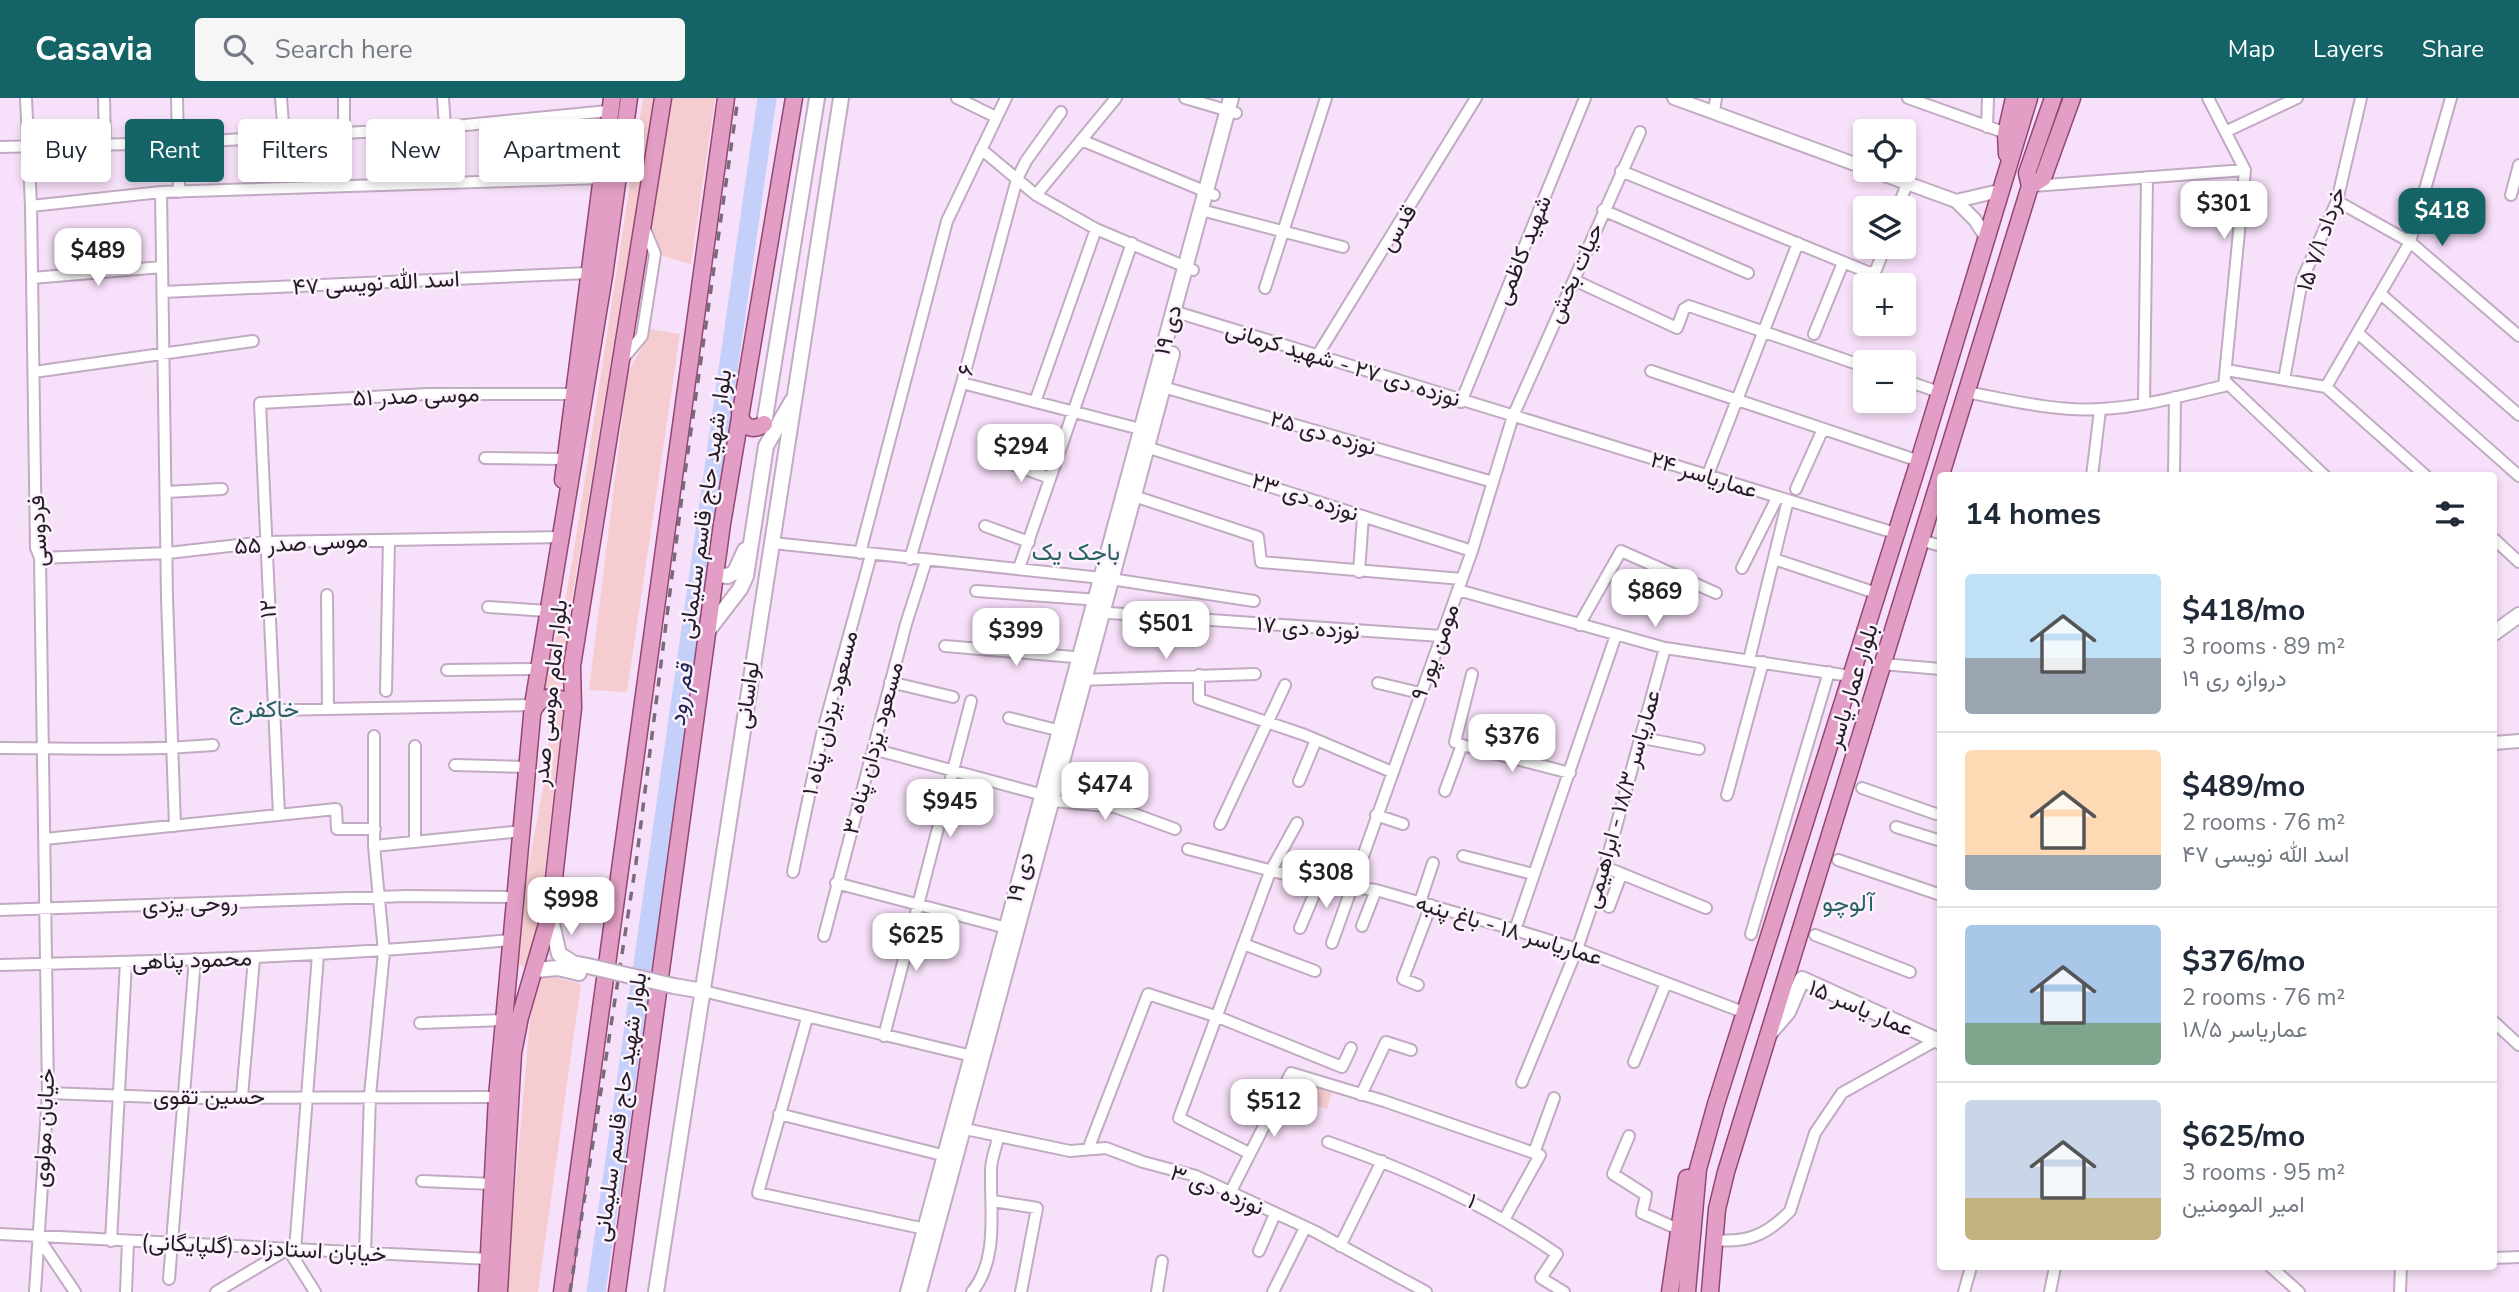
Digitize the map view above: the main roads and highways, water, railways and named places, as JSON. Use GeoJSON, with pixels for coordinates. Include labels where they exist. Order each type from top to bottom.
{"type":"FeatureCollection","features":[{"type":"Feature","properties":{"kind":"main road","name":"بلوار امام موسی صدر"},"geometry":{"type":"LineString","coordinates":[[487,1292],[497,1097],[532,711],[547,611],[562,537],[629,98]]}},
{"type":"Feature","properties":{"kind":"main road","name":"بلوار امام موسی صدر"},"geometry":{"type":"LineString","coordinates":[[499,1292],[513,1053],[520,1017],[550,914],[573,708],[572,666],[618,365],[663,98]]}},
{"type":"Feature","properties":{"kind":"main road","name":"بلوار شهید حاج قاسم سلیمانی"},"geometry":{"type":"LineString","coordinates":[[562,1292],[726,98]]}},
{"type":"Feature","properties":{"kind":"main road","name":"بلوار شهید حاج قاسم سلیمانی"},"geometry":{"type":"LineString","coordinates":[[617,1292],[740,412],[794,98]]}},
{"type":"Feature","properties":{"kind":"main road"},"geometry":{"type":"LineString","coordinates":[[740,412],[741,421],[747,427],[755,428],[764,424],[817,98]]}},
{"type":"Feature","properties":{"kind":"main road","name":"لواسانی"},"geometry":{"type":"LineString","coordinates":[[656,1292],[841,98]]}},
{"type":"Feature","properties":{"kind":"main road","name":"۱۹ دی"},"geometry":{"type":"LineString","coordinates":[[978,1057],[1007,928],[1079,680],[1232,107],[1240,98]]}},
{"type":"Feature","properties":{"kind":"main road"},"geometry":{"type":"LineString","coordinates":[[2008,164],[2006,133],[2014,98]]}},
{"type":"Feature","properties":{"kind":"main road","name":"بلوار عمار یاسر"},"geometry":{"type":"LineString","coordinates":[[1687,1292],[1690,1233],[1703,1153],[1743,1012],[1919,461],[2029,98]]}},
{"type":"Feature","properties":{"kind":"main road","name":"بلوار عمار یاسر"},"geometry":{"type":"LineString","coordinates":[[1944,472],[2030,186],[2026,173],[2053,98]]}},
{"type":"Feature","properties":{"kind":"main road"},"geometry":{"type":"LineString","coordinates":[[2030,186],[2043,178],[2073,98]]}},
{"type":"Feature","properties":{"kind":"main road"},"geometry":{"type":"LineString","coordinates":[[562,537],[563,459],[610,104]]}},
{"type":"Feature","properties":{"kind":"main road"},"geometry":{"type":"LineString","coordinates":[[802,188],[828,190]]}},
{"type":"Feature","properties":{"kind":"main road"},"geometry":{"type":"LineString","coordinates":[[710,628],[740,589],[746,576],[766,446],[797,393]]}},
{"type":"Feature","properties":{"kind":"main road","name":"۱۹ دی"},"geometry":{"type":"LineString","coordinates":[[1106,579],[1134,496],[1142,445]]}},
{"type":"Feature","properties":{"kind":"main road","name":"بلوار عمار یاسر"},"geometry":{"type":"LineString","coordinates":[[1710,1292],[1726,1172],[1882,664],[1937,495]]}},
{"type":"Feature","properties":{"kind":"main road"},"geometry":{"type":"LineString","coordinates":[[716,575],[729,576],[734,572],[750,537]]}},
{"type":"Feature","properties":{"kind":"main road"},"geometry":{"type":"LineString","coordinates":[[2497,630],[2519,615]]}},
{"type":"Feature","properties":{"kind":"main road","name":"۱۹ دی"},"geometry":{"type":"LineString","coordinates":[[919,1292],[931,1230],[1061,731],[1079,680]]}},
{"type":"Feature","properties":{"kind":"main road"},"geometry":{"type":"LineString","coordinates":[[532,711],[540,701],[549,697],[558,697],[573,708]]}},
{"type":"Feature","properties":{"kind":"main road"},"geometry":{"type":"LineString","coordinates":[[550,914],[559,954],[587,970]]}},
{"type":"Feature","properties":{"kind":"main road"},"geometry":{"type":"LineString","coordinates":[[509,966],[519,975],[558,968],[587,970],[703,991]]}},
{"type":"Feature","properties":{"kind":"main road","name":"عمار یاسر ۱۵"},"geometry":{"type":"LineString","coordinates":[[1768,1035],[1788,1012],[1802,979],[1937,1042]]}},
{"type":"Feature","properties":{"kind":"main road","name":"بلوار عمار یاسر"},"geometry":{"type":"LineString","coordinates":[[1670,1292],[1688,1172],[1703,1153]]}},
{"type":"Feature","properties":{"kind":"main road","name":"۱۹ دی"},"geometry":{"type":"LineString","coordinates":[[908,1292],[931,1230]]}},
{"type":"Feature","properties":{"kind":"waterway","name":"قم رود"},"geometry":{"type":"LineString","coordinates":[[596,1292],[767,98]]}},
{"type":"Feature","properties":{"kind":"railway"},"geometry":{"type":"LineString","coordinates":[[570,1292],[636,863],[684,480],[738,98]]}},
{"type":"Feature","properties":{"kind":"district","name":"باجک یک"},"geometry":{"type":"Point","coordinates":[1076,552]}},
{"type":"Feature","properties":{"kind":"district","name":"خاکفرج"},"geometry":{"type":"Point","coordinates":[264,709]}},
{"type":"Feature","properties":{"kind":"district","name":"آلوچو"},"geometry":{"type":"Point","coordinates":[1848,903]}}]}
